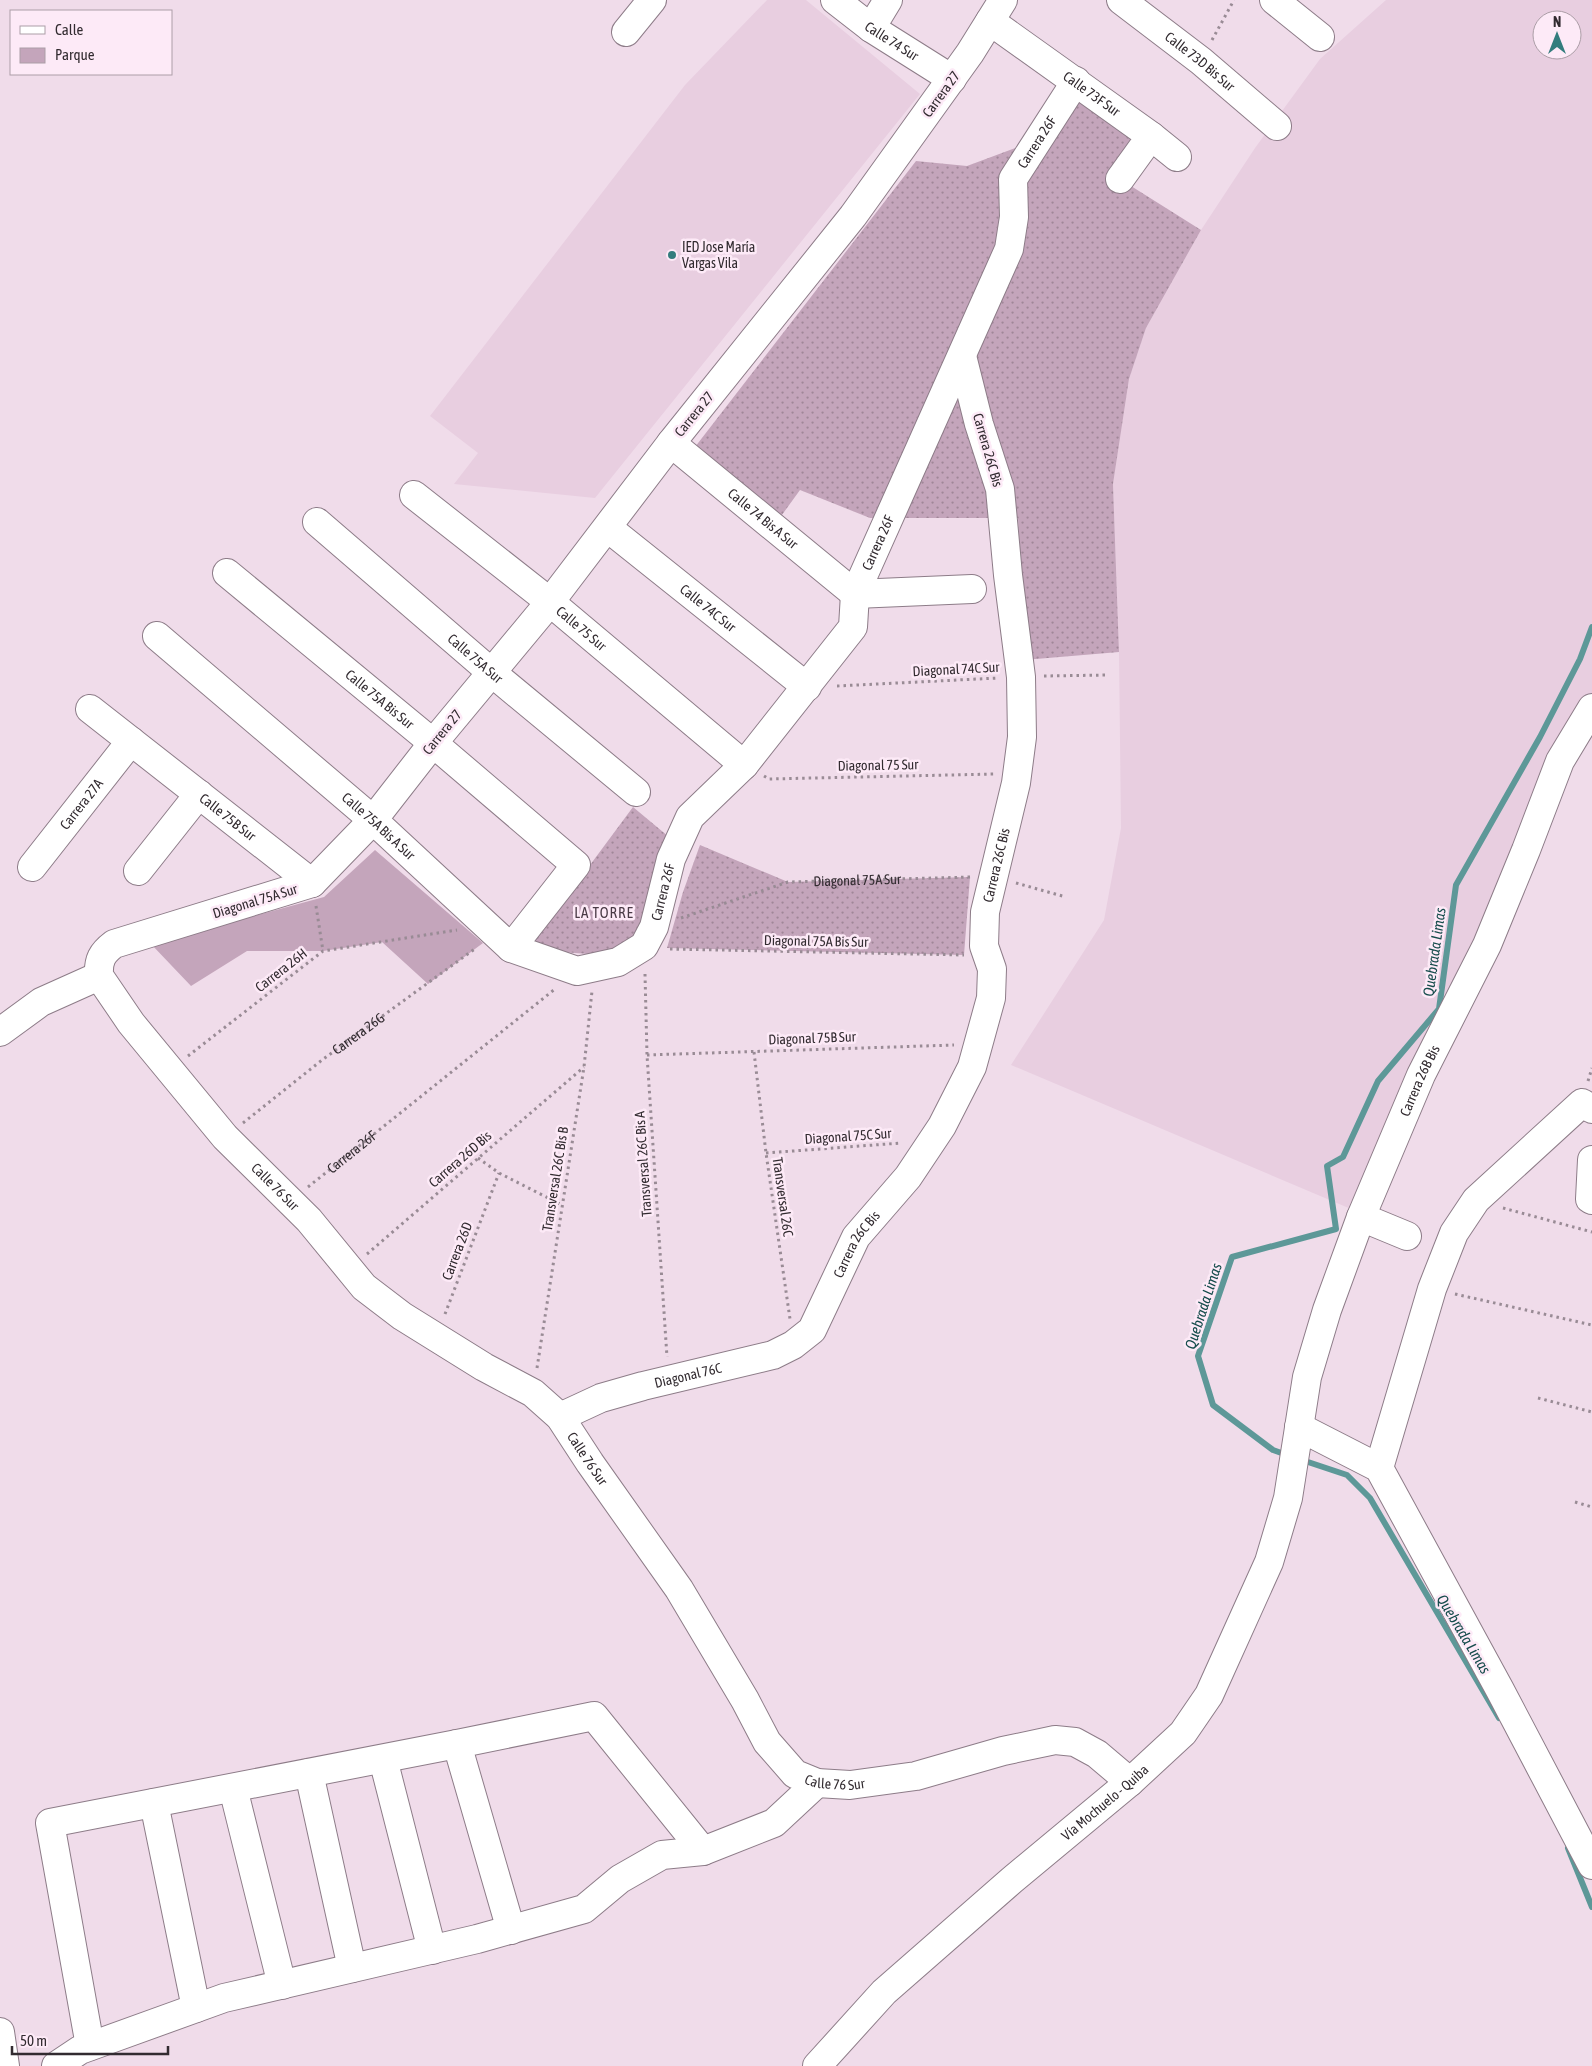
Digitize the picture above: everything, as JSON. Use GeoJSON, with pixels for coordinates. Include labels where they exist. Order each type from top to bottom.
{"type":"FeatureCollection","features":[{"type":"Feature","properties":{"kind":"street"},"geometry":{"type":"LineString","coordinates":[[626,32],[652,0]]}},
{"type":"Feature","properties":{"kind":"street","name":"Calle 74 Sur"},"geometry":{"type":"LineString","coordinates":[[835,0],[871,28],[952,79]]}},
{"type":"Feature","properties":{"kind":"street"},"geometry":{"type":"LineString","coordinates":[[871,28],[888,0]]}},
{"type":"Feature","properties":{"kind":"street","name":"Calle 73D Bis Sur"},"geometry":{"type":"LineString","coordinates":[[1121,0],[1201,61],[1277,126]]}},
{"type":"Feature","properties":{"kind":"street"},"geometry":{"type":"LineString","coordinates":[[1274,0],[1320,37]]}},
{"type":"Feature","properties":{"kind":"street","name":"Carrera 27"},"geometry":{"type":"LineString","coordinates":[[373,820],[433,743],[550,602],[671,443],[853,216],[952,79],[996,11]]}},
{"type":"Feature","properties":{"kind":"street","name":"Calle 73F Sur"},"geometry":{"type":"LineString","coordinates":[[996,11],[1076,82],[1177,157]]}},
{"type":"Feature","properties":{"kind":"street","name":"Carrera 26F"},"geometry":{"type":"LineString","coordinates":[[649,936],[671,860],[690,817],[744,765],[853,627],[855,594],[1009,249],[1014,217],[1013,179],[1076,82]]}},
{"type":"Feature","properties":{"kind":"street"},"geometry":{"type":"LineString","coordinates":[[1120,179],[1151,136]]}},
{"type":"Feature","properties":{"kind":"street","name":"Carrera 26C Bis"},"geometry":{"type":"LineString","coordinates":[[803,1338],[856,1237],[908,1177],[942,1126],[972,1067],[991,998],[992,969],[984,946],[985,912],[1017,774],[1022,737],[1021,677],[1008,575],[1000,489],[979,424],[962,356]]}},
{"type":"Feature","properties":{"kind":"street","name":"Calle 74 Bis A Sur"},"geometry":{"type":"LineString","coordinates":[[671,443],[855,594]]}},
{"type":"Feature","properties":{"kind":"street","name":"Calle 75 Sur"},"geometry":{"type":"LineString","coordinates":[[414,496],[550,602],[744,765]]}},
{"type":"Feature","properties":{"kind":"street","name":"Calle 75A Sur"},"geometry":{"type":"LineString","coordinates":[[317,522],[636,792]]}},
{"type":"Feature","properties":{"kind":"street","name":"Calle 74C Sur"},"geometry":{"type":"LineString","coordinates":[[608,528],[807,687]]}},
{"type":"Feature","properties":{"kind":"street","name":"Calle 75A Bis Sur"},"geometry":{"type":"LineString","coordinates":[[227,574],[433,743],[576,865],[497,936]]}},
{"type":"Feature","properties":{"kind":"street"},"geometry":{"type":"LineString","coordinates":[[855,594],[972,589]]}},
{"type":"Feature","properties":{"kind":"street","name":"Calle 75A Bis A Sur"},"geometry":{"type":"LineString","coordinates":[[157,636],[373,820],[497,936],[597,967]]}},
{"type":"Feature","properties":{"kind":"street","name":"Carrera 26B Bis"},"geometry":{"type":"LineString","coordinates":[[1293,1471],[1306,1377],[1327,1310],[1361,1217],[1422,1076],[1487,945],[1560,761],[1592,708]]}},
{"type":"Feature","properties":{"kind":"street","name":"Calle 75B Sur"},"geometry":{"type":"LineString","coordinates":[[90,709],[312,883]]}},
{"type":"Feature","properties":{"kind":"street","name":"Carrera 27A"},"geometry":{"type":"LineString","coordinates":[[32,867],[131,742]]}},
{"type":"Feature","properties":{"kind":"street"},"geometry":{"type":"LineString","coordinates":[[138,871],[199,794]]}},
{"type":"Feature","properties":{"kind":"street","name":"Diagonal 75A Sur"},"geometry":{"type":"LineString","coordinates":[[98,976],[98,966],[104,952],[114,944],[312,883],[373,820]]}},
{"type":"Feature","properties":{"kind":"street"},"geometry":{"type":"LineString","coordinates":[[597,967],[649,936]]}},
{"type":"Feature","properties":{"kind":"street"},"geometry":{"type":"LineString","coordinates":[[0,1032],[41,1002],[98,976]]}},
{"type":"Feature","properties":{"kind":"street","name":"Calle 76 Sur"},"geometry":{"type":"LineString","coordinates":[[98,976],[131,1023],[225,1137],[309,1220],[364,1287],[402,1316],[484,1367],[533,1392],[560,1417],[590,1463],[679,1589],[745,1700],[767,1742],[796,1774],[817,1784],[850,1785],[916,1776],[1003,1751],[1055,1740],[1075,1742],[1097,1754],[1130,1782]]}},
{"type":"Feature","properties":{"kind":"street"},"geometry":{"type":"LineString","coordinates":[[1379,1468],[1432,1289],[1454,1234],[1476,1200],[1582,1103],[1592,1109]]}},
{"type":"Feature","properties":{"kind":"street"},"geometry":{"type":"LineString","coordinates":[[1592,1160],[1590,1199],[1592,1200]]}},
{"type":"Feature","properties":{"kind":"street"},"geometry":{"type":"LineString","coordinates":[[1361,1217],[1407,1236]]}},
{"type":"Feature","properties":{"kind":"street","name":"Diagonal 76C"},"geometry":{"type":"LineString","coordinates":[[560,1417],[601,1398],[773,1355],[803,1338]]}},
{"type":"Feature","properties":{"kind":"street"},"geometry":{"type":"LineString","coordinates":[[1298,1435],[1379,1468],[1500,1690],[1592,1865]]}},
{"type":"Feature","properties":{"kind":"street","name":"Vía Mochuelo - Quiba"},"geometry":{"type":"LineString","coordinates":[[817,2066],[884,1992],[1012,1880],[1130,1782],[1183,1733],[1209,1696],[1269,1562],[1288,1498],[1293,1471]]}},
{"type":"Feature","properties":{"kind":"street"},"geometry":{"type":"LineString","coordinates":[[90,2046],[50,1824],[594,1716],[703,1851]]}},
{"type":"Feature","properties":{"kind":"street"},"geometry":{"type":"LineString","coordinates":[[457,1744],[510,1930]]}},
{"type":"Feature","properties":{"kind":"street"},"geometry":{"type":"LineString","coordinates":[[384,1759],[432,1950]]}},
{"type":"Feature","properties":{"kind":"street"},"geometry":{"type":"LineString","coordinates":[[309,1773],[352,1968]]}},
{"type":"Feature","properties":{"kind":"street"},"geometry":{"type":"LineString","coordinates":[[56,2066],[80,2050],[224,1998],[432,1950],[584,1909],[620,1879],[662,1854],[703,1851],[774,1823],[817,1784]]}},
{"type":"Feature","properties":{"kind":"street"},"geometry":{"type":"LineString","coordinates":[[233,1788],[282,1985]]}},
{"type":"Feature","properties":{"kind":"street"},"geometry":{"type":"LineString","coordinates":[[154,1803],[196,2008]]}},
{"type":"Feature","properties":{"kind":"street"},"geometry":{"type":"LineString","coordinates":[[0,2032],[5,2066]]}},
{"type":"Feature","properties":{"kind":"path"},"geometry":{"type":"LineString","coordinates":[[1201,61],[1234,0]]}},
{"type":"Feature","properties":{"kind":"path","name":"Diagonal 74C Sur"},"geometry":{"type":"LineString","coordinates":[[807,687],[1108,674]]}},
{"type":"Feature","properties":{"kind":"path","name":"Diagonal 75 Sur"},"geometry":{"type":"LineString","coordinates":[[744,765],[769,779],[1017,774]]}},
{"type":"Feature","properties":{"kind":"path","name":"Diagonal 75A Sur"},"geometry":{"type":"LineString","coordinates":[[649,936],[788,882],[992,876],[1066,897]]}},
{"type":"Feature","properties":{"kind":"path"},"geometry":{"type":"LineString","coordinates":[[312,883],[323,951]]}},
{"type":"Feature","properties":{"kind":"path","name":"Carrera 26H"},"geometry":{"type":"LineString","coordinates":[[170,1070],[323,951],[497,936]]}},
{"type":"Feature","properties":{"kind":"path","name":"Carrera 26G"},"geometry":{"type":"LineString","coordinates":[[225,1137],[322,1060],[497,936]]}},
{"type":"Feature","properties":{"kind":"path","name":"Diagonal 75A Bis Sur"},"geometry":{"type":"LineString","coordinates":[[649,936],[667,948],[987,955]]}},
{"type":"Feature","properties":{"kind":"path","name":"Transversal 26C Bis A"},"geometry":{"type":"LineString","coordinates":[[649,936],[647,1056],[668,1380]]}},
{"type":"Feature","properties":{"kind":"path","name":"Transversal 26C Bis B"},"geometry":{"type":"LineString","coordinates":[[533,1392],[584,1067],[597,967]]}},
{"type":"Feature","properties":{"kind":"path","name":"Carrera 26F"},"geometry":{"type":"LineString","coordinates":[[290,1201],[597,967]]}},
{"type":"Feature","properties":{"kind":"path","name":"Diagonal 75B Sur"},"geometry":{"type":"LineString","coordinates":[[647,1056],[978,1044]]}},
{"type":"Feature","properties":{"kind":"path","name":"Transversal 26C"},"geometry":{"type":"LineString","coordinates":[[754,1052],[766,1153],[803,1338]]}},
{"type":"Feature","properties":{"kind":"path","name":"Carrera 26D Bis"},"geometry":{"type":"LineString","coordinates":[[350,1269],[584,1067]]}},
{"type":"Feature","properties":{"kind":"path","name":"Diagonal 75C Sur"},"geometry":{"type":"LineString","coordinates":[[766,1153],[932,1141]]}},
{"type":"Feature","properties":{"kind":"path"},"geometry":{"type":"LineString","coordinates":[[478,1158],[500,1173],[562,1205]]}},
{"type":"Feature","properties":{"kind":"path","name":"Carrera 26D"},"geometry":{"type":"LineString","coordinates":[[436,1337],[500,1173]]}},
{"type":"Feature","properties":{"kind":"path"},"geometry":{"type":"LineString","coordinates":[[1476,1200],[1592,1232]]}},
{"type":"Feature","properties":{"kind":"path"},"geometry":{"type":"LineString","coordinates":[[1432,1289],[1592,1326]]}},
{"type":"Feature","properties":{"kind":"path"},"geometry":{"type":"LineString","coordinates":[[1538,1398],[1592,1412]]}},
{"type":"Feature","properties":{"kind":"path"},"geometry":{"type":"LineString","coordinates":[[1575,1502],[1592,1507]]}},
{"type":"Feature","properties":{"kind":"shaded area","name":"IED Jose María Vargas Vila"},"geometry":{"type":"Polygon","coordinates":[[[767,0],[806,0],[920,94],[595,498],[454,484],[478,453],[430,416],[685,85],[767,0]]]}},
{"type":"Feature","properties":{"kind":"shaded area"},"geometry":{"type":"Polygon","coordinates":[[[1386,0],[1592,0],[1592,693],[1553,758],[1484,923],[1351,1209],[1011,1065],[1104,920],[1121,828],[1119,652],[1113,484],[1129,379],[1146,328],[1201,230],[1255,148],[1320,59],[1386,0]]]}},
{"type":"Feature","properties":{"kind":"green space"},"geometry":{"type":"Polygon","coordinates":[[[1066,85],[1157,144],[1131,186],[1201,230],[1146,328],[1129,379],[1113,484],[1119,652],[1024,660],[1018,518],[870,518],[800,490],[779,519],[695,447],[916,161],[967,166],[1023,145],[1066,85]]]}},
{"type":"Feature","properties":{"kind":"green space"},"geometry":{"type":"Polygon","coordinates":[[[633,807],[669,837],[648,924],[624,947],[601,955],[562,952],[533,942],[633,807]]]}},
{"type":"Feature","properties":{"kind":"green space"},"geometry":{"type":"Polygon","coordinates":[[[700,845],[788,882],[970,877],[964,955],[667,948],[683,892],[700,845]]]}},
{"type":"Feature","properties":{"kind":"green space"},"geometry":{"type":"Polygon","coordinates":[[[375,850],[483,943],[428,984],[382,942],[323,951],[247,951],[191,986],[151,944],[324,897],[375,850]]]}},
{"type":"Feature","properties":{"kind":"waterway","name":"Quebrada Limas"},"geometry":{"type":"LineString","coordinates":[[1287,1455],[1273,1450],[1213,1405],[1198,1356],[1232,1257],[1336,1229],[1327,1166],[1343,1157],[1378,1081],[1439,1009],[1456,885],[1540,737],[1580,659],[1592,627]]}},
{"type":"Feature","properties":{"kind":"waterway","name":"Quebrada Limas"},"geometry":{"type":"LineString","coordinates":[[1302,1460],[1347,1475],[1370,1498],[1499,1718]]}},
{"type":"Feature","properties":{"kind":"waterway","name":"Quebrada Limas"},"geometry":{"type":"LineString","coordinates":[[1568,1848],[1592,1907]]}},
{"type":"Feature","properties":{"kind":"place","name":"IED Jose María Vargas Vila"},"geometry":{"type":"Point","coordinates":[672,255]}},
{"type":"Feature","properties":{"kind":"district","name":"LA TORRE"},"geometry":{"type":"Point","coordinates":[604,912]}}]}
